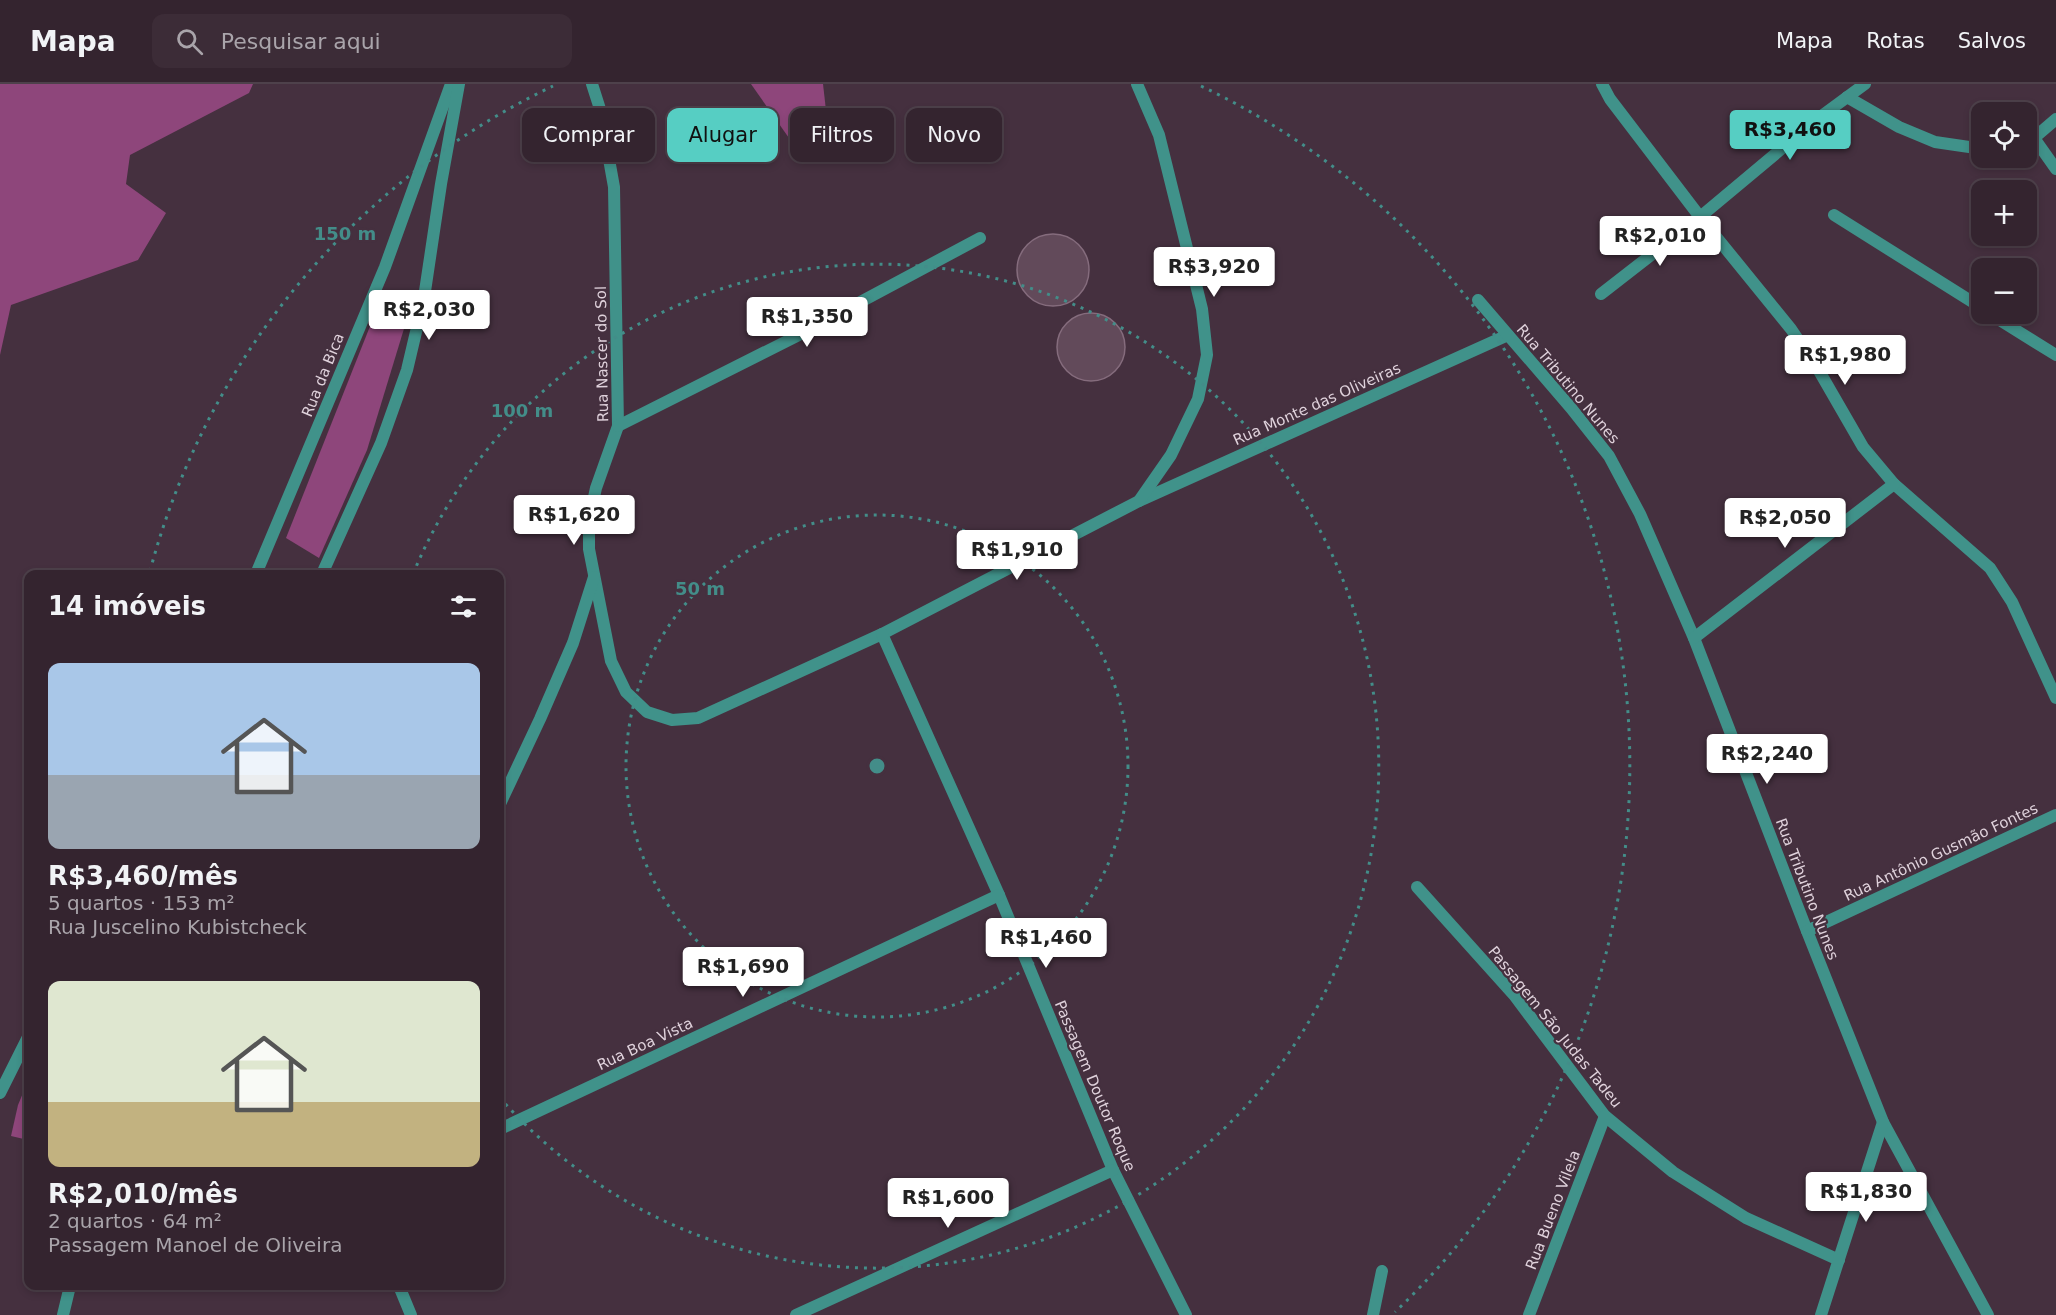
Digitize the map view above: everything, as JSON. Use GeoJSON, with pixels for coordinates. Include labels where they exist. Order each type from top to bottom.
{"type":"FeatureCollection","features":[{"type":"Feature","properties":{"kind":"street","name":"Rua da Bica"},"geometry":{"type":"LineString","coordinates":[[258,570],[385,267],[451,84]]}},
{"type":"Feature","properties":{"kind":"street"},"geometry":{"type":"LineString","coordinates":[[324,570],[381,443],[407,370],[424,298],[459,84]]}},
{"type":"Feature","properties":{"kind":"street","name":"Rua Nascer do Sol"},"geometry":{"type":"LineString","coordinates":[[592,84],[600,109],[614,187],[618,426],[596,488],[589,520],[589,549],[611,661],[626,692],[648,712],[672,720],[698,718],[882,634]]}},
{"type":"Feature","properties":{"kind":"street"},"geometry":{"type":"LineString","coordinates":[[1137,84],[1160,135],[1202,309],[1207,355],[1198,399],[1171,455],[1139,501]]}},
{"type":"Feature","properties":{"kind":"street"},"geometry":{"type":"LineString","coordinates":[[1602,84],[1610,99],[1700,217],[1791,329],[1818,369],[1863,447],[1894,484],[1990,568],[2012,602],[2056,698]]}},
{"type":"Feature","properties":{"kind":"street"},"geometry":{"type":"LineString","coordinates":[[1601,294],[1700,217],[1816,120],[1864,84]]}},
{"type":"Feature","properties":{"kind":"street"},"geometry":{"type":"LineString","coordinates":[[1847,97],[1899,127],[1935,142],[1971,146]]}},
{"type":"Feature","properties":{"kind":"street"},"geometry":{"type":"LineString","coordinates":[[2037,134],[2056,119]]}},
{"type":"Feature","properties":{"kind":"street"},"geometry":{"type":"LineString","coordinates":[[2037,147],[2056,169]]}},
{"type":"Feature","properties":{"kind":"street"},"geometry":{"type":"LineString","coordinates":[[1834,215],[1971,301]]}},
{"type":"Feature","properties":{"kind":"street"},"geometry":{"type":"LineString","coordinates":[[618,426],[795,337],[980,238]]}},
{"type":"Feature","properties":{"kind":"street","name":"Rua Tributino Nunes"},"geometry":{"type":"LineString","coordinates":[[1478,300],[1609,456],[1640,514],[1694,638],[1883,1122],[1988,1315]]}},
{"type":"Feature","properties":{"kind":"street"},"geometry":{"type":"LineString","coordinates":[[2006,324],[2056,355]]}},
{"type":"Feature","properties":{"kind":"street","name":"Rua Monte das Oliveiras"},"geometry":{"type":"LineString","coordinates":[[882,634],[1139,501],[1508,335]]}},
{"type":"Feature","properties":{"kind":"street"},"geometry":{"type":"LineString","coordinates":[[1694,638],[1894,484]]}},
{"type":"Feature","properties":{"kind":"street"},"geometry":{"type":"LineString","coordinates":[[504,796],[573,643],[594,576]]}},
{"type":"Feature","properties":{"kind":"street","name":"Passagem Doutor Roque"},"geometry":{"type":"LineString","coordinates":[[882,634],[999,895],[1113,1170],[1186,1315]]}},
{"type":"Feature","properties":{"kind":"street","name":"Rua Antônio Gusmão Fontes"},"geometry":{"type":"LineString","coordinates":[[1807,931],[2056,815]]}},
{"type":"Feature","properties":{"kind":"street","name":"Passagem São Judas Tadeu"},"geometry":{"type":"LineString","coordinates":[[1417,887],[1514,995],[1605,1116],[1674,1172],[1746,1218],[1839,1260]]}},
{"type":"Feature","properties":{"kind":"street","name":"Rua Boa Vista"},"geometry":{"type":"LineString","coordinates":[[504,1127],[999,895]]}},
{"type":"Feature","properties":{"kind":"street"},"geometry":{"type":"LineString","coordinates":[[0,1093],[24,1045]]}},
{"type":"Feature","properties":{"kind":"street","name":"Rua Bueno Vilela"},"geometry":{"type":"LineString","coordinates":[[1529,1315],[1605,1116]]}},
{"type":"Feature","properties":{"kind":"street"},"geometry":{"type":"LineString","coordinates":[[1821,1315],[1883,1122]]}},
{"type":"Feature","properties":{"kind":"street"},"geometry":{"type":"LineString","coordinates":[[796,1315],[1113,1170]]}},
{"type":"Feature","properties":{"kind":"street"},"geometry":{"type":"LineString","coordinates":[[1373,1315],[1382,1271]]}},
{"type":"Feature","properties":{"kind":"street"},"geometry":{"type":"LineString","coordinates":[[63,1315],[69,1290]]}},
{"type":"Feature","properties":{"kind":"street"},"geometry":{"type":"LineString","coordinates":[[401,1290],[411,1315]]}},
{"type":"Feature","properties":{"kind":"shaded area"},"geometry":{"type":"Polygon","coordinates":[[[0,84],[253,84],[249,93],[130,155],[126,184],[166,213],[138,260],[11,305],[0,355],[0,84]]]}},
{"type":"Feature","properties":{"kind":"shaded area"},"geometry":{"type":"Polygon","coordinates":[[[751,84],[823,84],[826,108],[790,108],[790,139],[778,122],[778,108],[768,108],[751,84]]]}},
{"type":"Feature","properties":{"kind":"shaded area"},"geometry":{"type":"Polygon","coordinates":[[[384,291],[410,309],[367,450],[319,558],[286,538],[384,291]]]}},
{"type":"Feature","properties":{"kind":"shaded area"},"geometry":{"type":"Polygon","coordinates":[[[24,1091],[24,1139],[11,1136],[18,1105],[24,1091]]]}},
{"type":"Feature","properties":{"kind":"building"},"geometry":{"type":"Polygon","coordinates":[[[1053,234],[1067,237],[1079,244],[1086,256],[1089,270],[1086,284],[1079,296],[1067,303],[1053,306],[1039,303],[1027,296],[1020,284],[1017,270],[1020,256],[1027,244],[1039,237],[1053,234]]]}},
{"type":"Feature","properties":{"kind":"building"},"geometry":{"type":"Polygon","coordinates":[[[1091,313],[1104,316],[1115,323],[1122,334],[1125,347],[1122,360],[1115,371],[1104,378],[1091,381],[1078,378],[1067,371],[1060,360],[1057,347],[1060,334],[1067,323],[1078,316],[1091,313]]]}}]}
